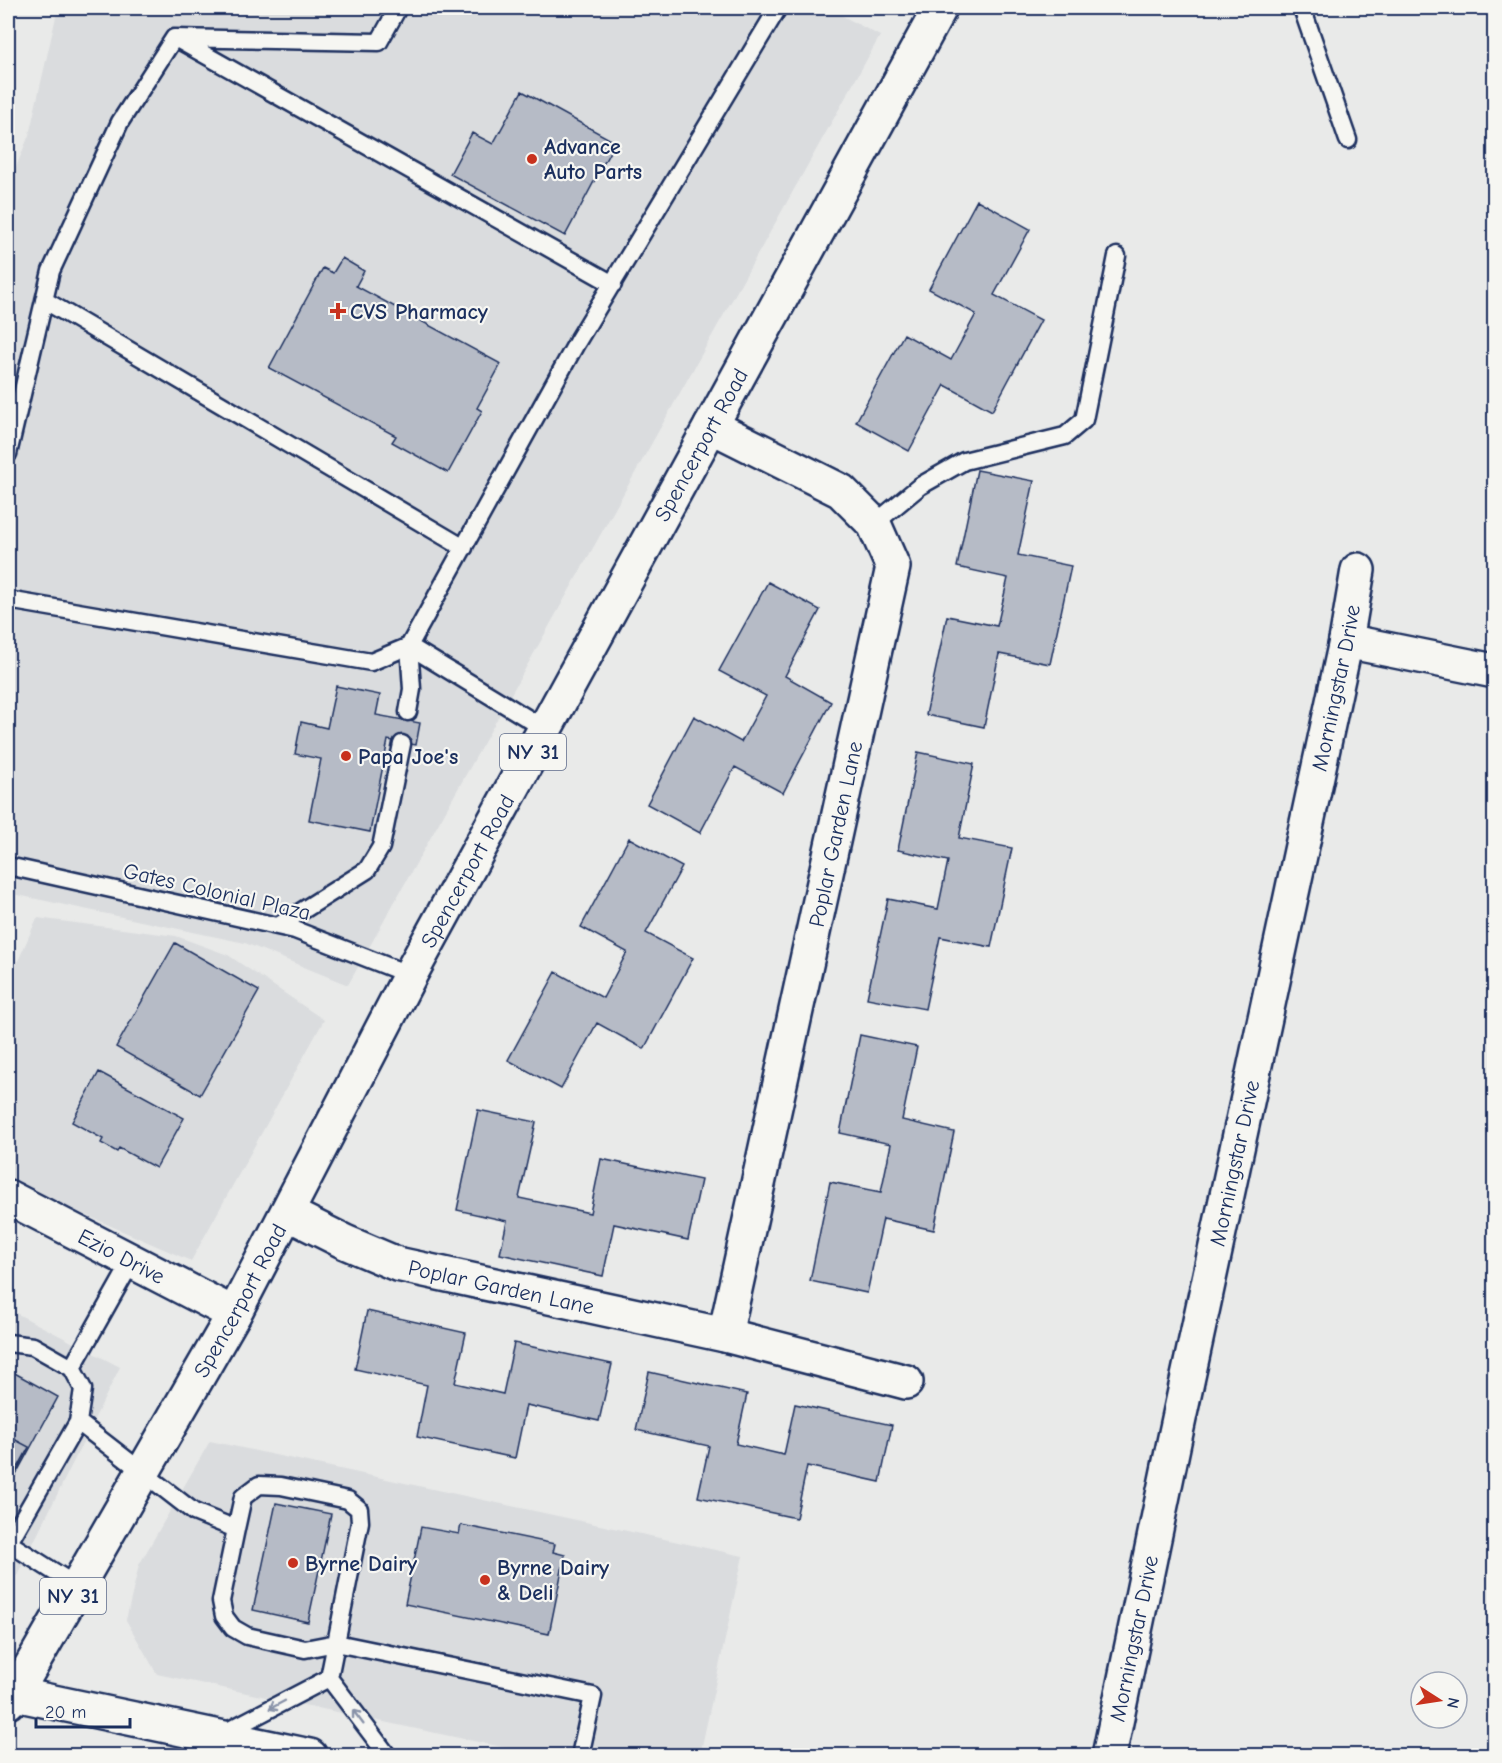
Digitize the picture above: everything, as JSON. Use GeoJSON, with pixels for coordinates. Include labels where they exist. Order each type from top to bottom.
{"type":"FeatureCollection","features":[{"type":"Feature","properties":{"kind":"street","name":"Spencerport Road"},"geometry":{"type":"LineString","coordinates":[[11,1698],[78,1587],[234,1314],[410,975],[939,8]]}},
{"type":"Feature","properties":{"kind":"street","name":"Poplar Garden Lane"},"geometry":{"type":"LineString","coordinates":[[711,426],[841,491],[874,524],[893,567],[725,1335]]}},
{"type":"Feature","properties":{"kind":"street","name":"Morningstar Drive"},"geometry":{"type":"LineString","coordinates":[[1109,1755],[1346,641],[1358,570]]}},
{"type":"Feature","properties":{"kind":"street"},"geometry":{"type":"LineString","coordinates":[[1346,641],[1494,671]]}},
{"type":"Feature","properties":{"kind":"street","name":"Ezio Drive"},"geometry":{"type":"LineString","coordinates":[[8,1197],[234,1314]]}},
{"type":"Feature","properties":{"kind":"street","name":"Poplar Garden Lane"},"geometry":{"type":"LineString","coordinates":[[288,1213],[345,1242],[397,1264],[725,1335],[906,1382]]}},
{"type":"Feature","properties":{"kind":"street"},"geometry":{"type":"LineString","coordinates":[[11,1698],[310,1755]]}},
{"type":"Feature","properties":{"kind":"lane"},"geometry":{"type":"LineString","coordinates":[[174,38],[379,42],[398,8]]}},
{"type":"Feature","properties":{"kind":"lane"},"geometry":{"type":"LineString","coordinates":[[408,712],[412,689],[409,646],[577,342],[778,8]]}},
{"type":"Feature","properties":{"kind":"lane"},"geometry":{"type":"LineString","coordinates":[[1302,8],[1348,140]]}},
{"type":"Feature","properties":{"kind":"lane"},"geometry":{"type":"LineString","coordinates":[[174,38],[613,284]]}},
{"type":"Feature","properties":{"kind":"lane"},"geometry":{"type":"LineString","coordinates":[[8,454],[51,271],[120,122],[174,38]]}},
{"type":"Feature","properties":{"kind":"lane"},"geometry":{"type":"LineString","coordinates":[[874,524],[920,486],[964,461],[1065,436],[1084,420],[1117,256]]}},
{"type":"Feature","properties":{"kind":"lane"},"geometry":{"type":"LineString","coordinates":[[44,300],[464,548]]}},
{"type":"Feature","properties":{"kind":"lane"},"geometry":{"type":"LineString","coordinates":[[8,600],[371,662],[409,646]]}},
{"type":"Feature","properties":{"kind":"lane"},"geometry":{"type":"LineString","coordinates":[[409,646],[546,729]]}},
{"type":"Feature","properties":{"kind":"lane"},"geometry":{"type":"LineString","coordinates":[[278,926],[367,870],[381,847],[402,744]]}},
{"type":"Feature","properties":{"kind":"lane","name":"Gates Colonial Plaza"},"geometry":{"type":"LineString","coordinates":[[8,866],[296,930],[410,975]]}},
{"type":"Feature","properties":{"kind":"lane"},"geometry":{"type":"LineString","coordinates":[[72,1368],[132,1261]]}},
{"type":"Feature","properties":{"kind":"lane"},"geometry":{"type":"LineString","coordinates":[[8,1343],[33,1346],[72,1368],[83,1389],[78,1422],[8,1544],[78,1587]]}},
{"type":"Feature","properties":{"kind":"lane"},"geometry":{"type":"LineString","coordinates":[[78,1422],[194,1512],[236,1529]]}},
{"type":"Feature","properties":{"kind":"lane"},"geometry":{"type":"LineString","coordinates":[[388,1755],[329,1678],[336,1643],[360,1522],[359,1509],[348,1500],[281,1486],[259,1485],[243,1497],[221,1601],[224,1616],[234,1628],[247,1636],[305,1649],[336,1643],[593,1696],[580,1755]]}},
{"type":"Feature","properties":{"kind":"lane"},"geometry":{"type":"LineString","coordinates":[[217,1736],[329,1678]]}},
{"type":"Feature","properties":{"kind":"shaded area"},"geometry":{"type":"Polygon","coordinates":[[[58,8],[828,8],[880,36],[348,985],[245,943],[8,893],[8,187],[29,135],[58,8]]]}},
{"type":"Feature","properties":{"kind":"shaded area"},"geometry":{"type":"Polygon","coordinates":[[[37,918],[176,936],[228,955],[324,1020],[191,1261],[8,1181],[8,984],[37,918]]]}},
{"type":"Feature","properties":{"kind":"shaded area"},"geometry":{"type":"Polygon","coordinates":[[[8,1309],[120,1367],[17,1576],[8,1578],[8,1309]]]}},
{"type":"Feature","properties":{"kind":"shaded area"},"geometry":{"type":"Polygon","coordinates":[[[210,1441],[743,1556],[700,1755],[540,1755],[157,1674],[126,1620],[139,1565],[210,1441]]]}},
{"type":"Feature","properties":{"kind":"building","name":"Advance Auto Parts"},"geometry":{"type":"Polygon","coordinates":[[[522,91],[615,142],[565,236],[450,174],[472,133],[493,144],[522,91]]]}},
{"type":"Feature","properties":{"kind":"building"},"geometry":{"type":"Polygon","coordinates":[[[977,200],[1030,229],[994,295],[1041,320],[992,411],[945,385],[909,451],[856,422],[904,334],[951,360],[976,314],[929,289],[977,200]]]}},
{"type":"Feature","properties":{"kind":"building","name":"CVS Pharmacy"},"geometry":{"type":"Polygon","coordinates":[[[342,258],[364,271],[356,286],[501,364],[477,408],[482,411],[448,473],[392,442],[396,436],[269,368],[323,268],[333,273],[342,258]]]}},
{"type":"Feature","properties":{"kind":"building"},"geometry":{"type":"Polygon","coordinates":[[[977,470],[1034,481],[1018,555],[1071,566],[1050,664],[999,654],[984,727],[926,715],[947,616],[997,626],[1008,578],[957,567],[977,470]]]}},
{"type":"Feature","properties":{"kind":"building"},"geometry":{"type":"Polygon","coordinates":[[[768,582],[820,610],[785,676],[831,702],[783,793],[735,767],[700,833],[647,804],[694,716],[741,742],[766,696],[719,671],[768,582]]]}},
{"type":"Feature","properties":{"kind":"building","name":"Papa Joe's"},"geometry":{"type":"Polygon","coordinates":[[[336,686],[380,695],[376,715],[420,723],[416,745],[388,740],[370,832],[309,820],[321,759],[295,754],[301,722],[327,728],[336,686]]]}},
{"type":"Feature","properties":{"kind":"building"},"geometry":{"type":"Polygon","coordinates":[[[918,752],[974,764],[959,838],[1012,848],[991,947],[940,937],[925,1009],[867,998],[888,899],[938,909],[948,861],[898,850],[918,752]]]}},
{"type":"Feature","properties":{"kind":"building"},"geometry":{"type":"Polygon","coordinates":[[[629,838],[682,867],[646,933],[693,958],[644,1049],[597,1023],[561,1089],[508,1060],[556,972],[603,998],[627,952],[581,927],[629,838]]]}},
{"type":"Feature","properties":{"kind":"building"},"geometry":{"type":"Polygon","coordinates":[[[175,943],[259,991],[200,1095],[116,1047],[175,943]]]}},
{"type":"Feature","properties":{"kind":"building"},"geometry":{"type":"Polygon","coordinates":[[[860,1035],[917,1047],[902,1120],[954,1132],[934,1230],[883,1219],[867,1293],[810,1281],[830,1182],[881,1192],[891,1144],[840,1133],[860,1035]]]}},
{"type":"Feature","properties":{"kind":"building"},"geometry":{"type":"Polygon","coordinates":[[[99,1072],[184,1118],[156,1168],[119,1148],[117,1152],[101,1143],[103,1139],[72,1122],[99,1072]]]}},
{"type":"Feature","properties":{"kind":"building"},"geometry":{"type":"Polygon","coordinates":[[[478,1110],[536,1122],[519,1198],[590,1213],[601,1159],[701,1180],[688,1240],[614,1224],[603,1276],[500,1254],[507,1221],[457,1210],[478,1110]]]}},
{"type":"Feature","properties":{"kind":"building"},"geometry":{"type":"Polygon","coordinates":[[[367,1311],[466,1333],[455,1383],[503,1394],[514,1343],[612,1364],[599,1421],[526,1405],[515,1458],[417,1437],[427,1385],[355,1369],[367,1311]]]}},
{"type":"Feature","properties":{"kind":"building"},"geometry":{"type":"Polygon","coordinates":[[[11,1371],[58,1397],[8,1489],[8,1377],[11,1371]]]}},
{"type":"Feature","properties":{"kind":"building"},"geometry":{"type":"Polygon","coordinates":[[[649,1372],[747,1394],[736,1444],[784,1455],[795,1404],[892,1425],[880,1482],[807,1466],[796,1518],[698,1497],[709,1446],[636,1430],[649,1372]]]}},
{"type":"Feature","properties":{"kind":"building"},"geometry":{"type":"Polygon","coordinates":[[[8,1436],[29,1447],[8,1486],[8,1436]]]}},
{"type":"Feature","properties":{"kind":"building"},"geometry":{"type":"Polygon","coordinates":[[[276,1503],[331,1514],[308,1622],[253,1610],[276,1503]]]}},
{"type":"Feature","properties":{"kind":"building","name":"Byrne Dairy & Deli"},"geometry":{"type":"Polygon","coordinates":[[[461,1525],[555,1544],[553,1552],[565,1555],[549,1634],[405,1604],[421,1527],[459,1534],[461,1525]]]}},
{"type":"Feature","properties":{"kind":"place","name":"Advance Auto Parts"},"geometry":{"type":"Point","coordinates":[532,159]}},
{"type":"Feature","properties":{"kind":"place","name":"CVS Pharmacy"},"geometry":{"type":"Point","coordinates":[338,311]}},
{"type":"Feature","properties":{"kind":"place","name":"Papa Joe's"},"geometry":{"type":"Point","coordinates":[346,756]}},
{"type":"Feature","properties":{"kind":"place","name":"Byrne Dairy"},"geometry":{"type":"Point","coordinates":[293,1563]}},
{"type":"Feature","properties":{"kind":"place","name":"Byrne Dairy & Deli"},"geometry":{"type":"Point","coordinates":[485,1580]}}]}
